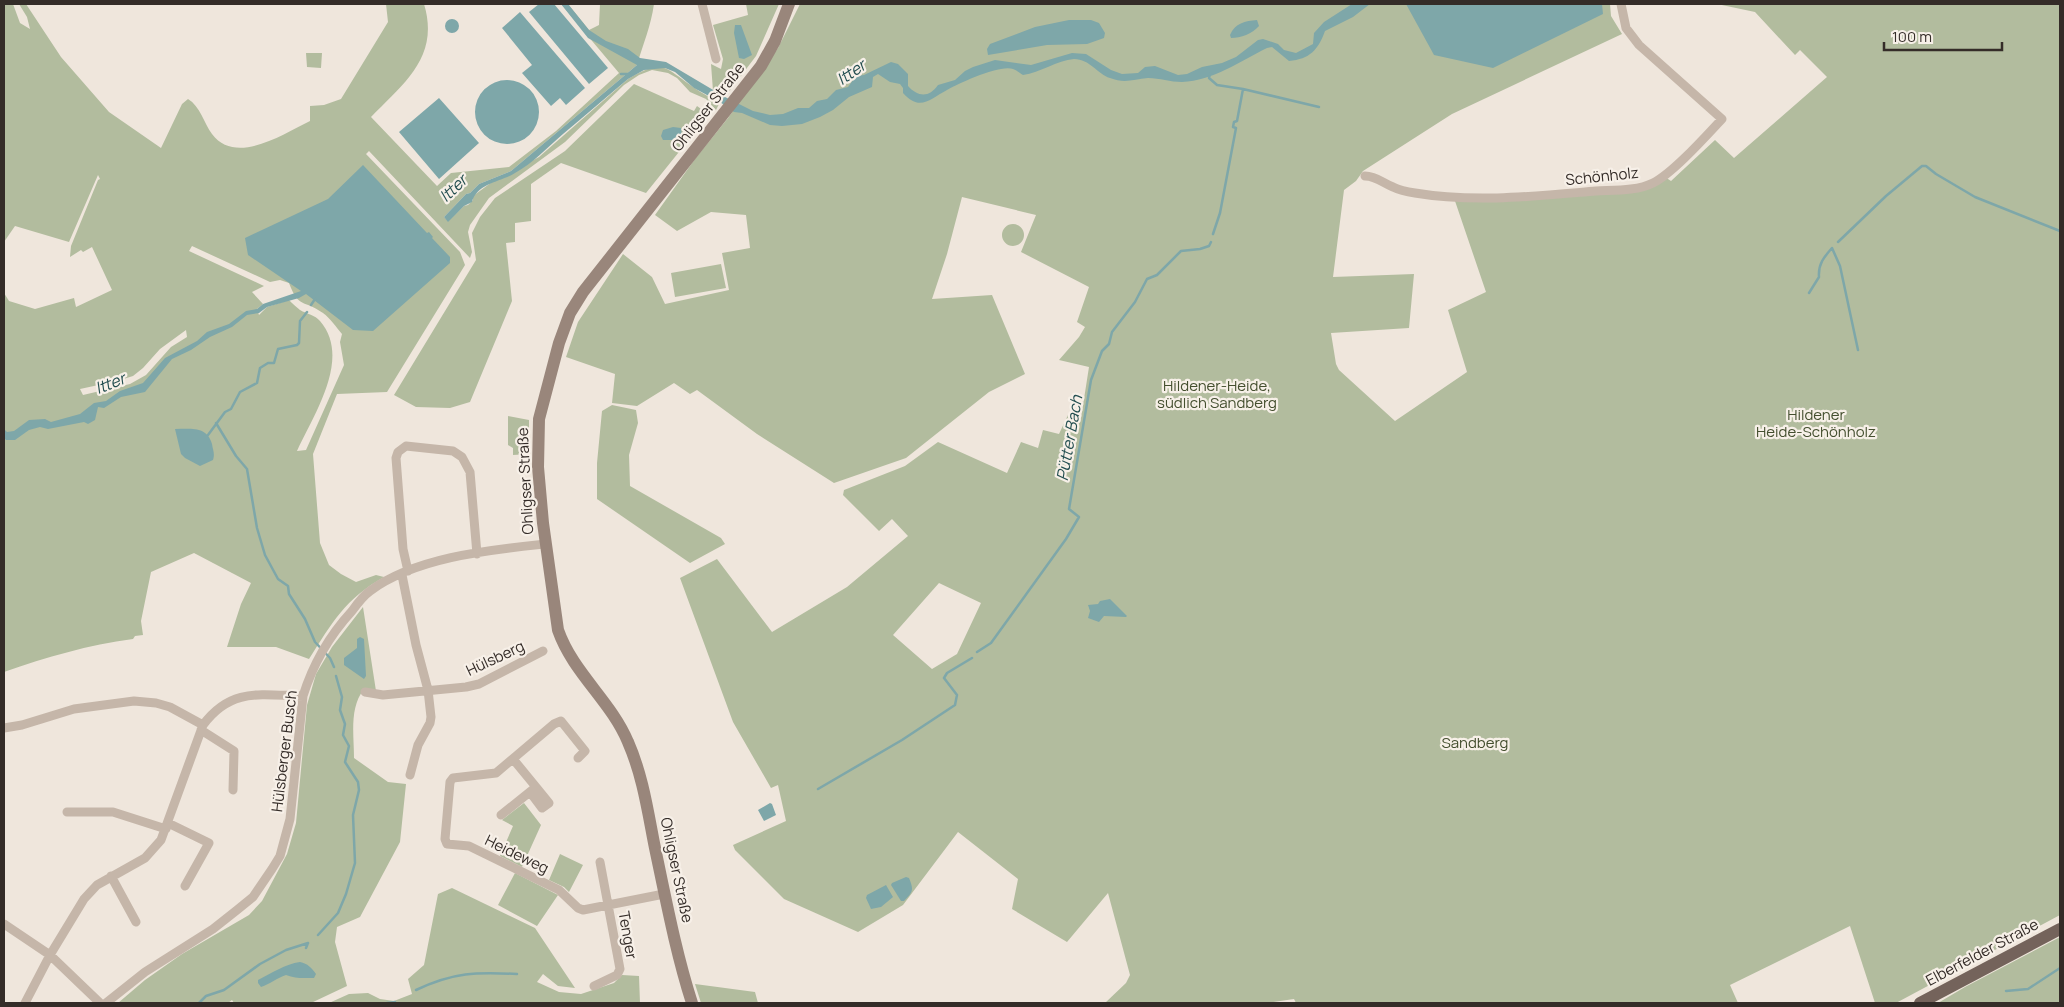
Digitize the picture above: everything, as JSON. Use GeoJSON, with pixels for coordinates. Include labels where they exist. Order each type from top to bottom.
{"type":"FeatureCollection","features":[{"type":"Feature","properties":{"kind":"main road","name":"Ohligser Straße"},"geometry":{"type":"LineString","coordinates":[[692,1003],[664,894],[643,790],[628,742],[619,722],[573,661],[563,644],[558,630],[545,544],[538,467],[538,419],[558,343],[570,313],[598,272],[761,66],[776,40],[789,4]]}},
{"type":"Feature","properties":{"kind":"main road","name":"Elberfelder Straße"},"geometry":{"type":"LineString","coordinates":[[1920,1003],[2060,929]]}},
{"type":"Feature","properties":{"kind":"street"},"geometry":{"type":"LineString","coordinates":[[702,4],[716,59]]}},
{"type":"Feature","properties":{"kind":"street","name":"Schönholz"},"geometry":{"type":"LineString","coordinates":[[1365,176],[1376,178],[1395,188],[1415,193],[1481,198],[1534,196],[1626,188],[1646,186],[1655,182],[1670,170],[1722,119],[1639,45],[1626,28],[1621,4]]}},
{"type":"Feature","properties":{"kind":"street"},"geometry":{"type":"LineString","coordinates":[[410,775],[418,745],[430,723],[428,690],[405,573],[401,530],[396,458],[398,452],[406,446],[453,451],[462,457],[470,472],[477,554]]}},
{"type":"Feature","properties":{"kind":"street","name":"Hülsberger Busch"},"geometry":{"type":"LineString","coordinates":[[106,1003],[145,972],[237,910],[253,897],[272,869],[280,856],[290,820],[303,696],[314,667],[328,641],[367,593],[405,573],[445,560],[545,544]]}},
{"type":"Feature","properties":{"kind":"street","name":"Hülsberg"},"geometry":{"type":"LineString","coordinates":[[365,692],[383,695],[466,687],[479,684],[543,651]]}},
{"type":"Feature","properties":{"kind":"street"},"geometry":{"type":"LineString","coordinates":[[24,1003],[84,899],[98,885],[145,858],[156,847],[167,826],[202,728],[210,715],[230,700],[240,697],[257,695],[303,696]]}},
{"type":"Feature","properties":{"kind":"street"},"geometry":{"type":"LineString","coordinates":[[4,728],[22,725],[74,709],[134,701],[156,702],[170,707],[234,751],[234,790]]}},
{"type":"Feature","properties":{"kind":"street","name":"Heideweg"},"geometry":{"type":"LineString","coordinates":[[578,758],[585,751],[561,721],[554,724],[496,773],[453,778],[450,782],[444,839],[447,844],[469,846],[478,850],[559,890],[578,908],[584,910],[664,894]]}},
{"type":"Feature","properties":{"kind":"street","name":"Heideweg"},"geometry":{"type":"LineString","coordinates":[[501,815],[533,789],[513,759]]}},
{"type":"Feature","properties":{"kind":"street"},"geometry":{"type":"LineString","coordinates":[[67,812],[112,812],[167,826],[209,843],[185,886]]}},
{"type":"Feature","properties":{"kind":"street"},"geometry":{"type":"LineString","coordinates":[[600,862],[609,905]]}},
{"type":"Feature","properties":{"kind":"street"},"geometry":{"type":"LineString","coordinates":[[111,876],[136,922]]}},
{"type":"Feature","properties":{"kind":"street","name":"Tenger"},"geometry":{"type":"LineString","coordinates":[[594,986],[617,975],[620,969],[609,905]]}},
{"type":"Feature","properties":{"kind":"street"},"geometry":{"type":"LineString","coordinates":[[4,924],[50,955],[100,1003]]}},
{"type":"Feature","properties":{"kind":"green space"},"geometry":{"type":"Polygon","coordinates":[[[4,4],[13,4],[20,23],[30,29],[27,17],[19,4],[26,4],[61,57],[109,112],[161,148],[182,104],[188,99],[199,110],[212,134],[222,143],[234,147],[260,144],[310,121],[310,106],[324,105],[341,99],[388,22],[386,4],[424,4],[428,23],[427,39],[423,54],[416,68],[371,117],[437,186],[451,173],[509,167],[556,131],[619,73],[561,4],[568,4],[589,30],[599,25],[600,4],[654,4],[637,65],[511,171],[479,184],[470,193],[466,194],[444,217],[448,221],[473,200],[473,196],[492,182],[539,157],[628,79],[649,69],[656,67],[668,70],[696,89],[720,102],[716,110],[706,99],[690,92],[677,78],[668,73],[652,70],[639,75],[624,85],[565,142],[489,198],[470,225],[468,232],[472,252],[470,258],[369,151],[366,154],[460,252],[465,265],[387,392],[337,394],[313,454],[320,543],[329,565],[356,582],[376,575],[384,577],[349,603],[340,613],[309,659],[276,647],[227,647],[241,604],[251,583],[194,553],[151,572],[141,621],[143,635],[135,636],[133,639],[68,652],[4,672],[4,293],[9,301],[35,309],[74,298],[76,307],[112,290],[92,247],[83,252],[81,250],[70,257],[71,246],[100,179],[98,175],[69,242],[15,226],[4,242],[4,4]],[[192,246],[189,251],[264,286],[252,292],[263,304],[257,309],[259,315],[267,307],[289,300],[300,310],[318,319],[329,336],[332,352],[327,386],[297,451],[306,450],[344,365],[340,342],[342,334],[323,313],[299,300],[289,283],[280,280],[270,282],[192,246]],[[186,330],[160,349],[133,376],[80,389],[83,395],[130,384],[146,375],[171,347],[187,337],[186,330]]]}},
{"type":"Feature","properties":{"kind":"green space"},"geometry":{"type":"Polygon","coordinates":[[[746,4],[779,4],[756,56],[725,97],[713,91],[711,64],[721,69],[723,59],[713,25],[748,15],[746,4]]]}},
{"type":"Feature","properties":{"kind":"green space"},"geometry":{"type":"Polygon","coordinates":[[[800,4],[1610,4],[1611,16],[1622,34],[1452,114],[1363,171],[1356,181],[1344,190],[1333,277],[1414,274],[1409,328],[1331,333],[1336,364],[1339,370],[1395,421],[1467,372],[1448,310],[1486,292],[1455,201],[1627,191],[1665,177],[1671,181],[1715,140],[1734,158],[1827,77],[1800,50],[1795,55],[1755,12],[1717,4],[2060,4],[2060,915],[1896,1003],[1875,1003],[1850,926],[1730,985],[1738,1003],[1296,1003],[1294,999],[1267,1003],[1105,1003],[1126,983],[1130,975],[1108,893],[1067,942],[1012,909],[1018,879],[958,832],[903,905],[858,932],[784,899],[735,850],[733,845],[786,821],[778,785],[771,788],[733,722],[680,578],[717,559],[772,632],[847,587],[908,536],[892,519],[879,531],[843,495],[844,490],[905,466],[938,442],[1007,473],[1021,442],[1038,448],[1043,430],[1059,434],[1068,415],[1081,418],[1089,367],[1059,360],[1085,327],[1077,322],[1089,287],[1021,252],[1036,215],[962,197],[947,254],[932,299],[992,295],[1025,374],[989,392],[906,458],[834,483],[757,434],[697,390],[690,394],[674,383],[637,406],[612,403],[615,374],[566,357],[578,322],[623,254],[652,277],[665,304],[729,290],[722,253],[750,248],[746,215],[711,212],[677,231],[655,215],[778,48],[800,4]],[[939,583],[893,635],[932,669],[957,654],[981,603],[939,583]]]}},
{"type":"Feature","properties":{"kind":"green space"},"geometry":{"type":"Polygon","coordinates":[[[306,53],[322,53],[321,68],[307,67],[306,53]]]}},
{"type":"Feature","properties":{"kind":"green space"},"geometry":{"type":"Polygon","coordinates":[[[634,84],[694,111],[697,106],[708,114],[707,117],[646,193],[561,163],[531,184],[531,221],[515,223],[515,242],[506,243],[512,301],[470,402],[450,408],[416,407],[394,395],[476,260],[472,233],[480,217],[495,198],[565,151],[634,84]]]}},
{"type":"Feature","properties":{"kind":"green space"},"geometry":{"type":"Polygon","coordinates":[[[1013,224],[1023,231],[1024,235],[1017,245],[1013,246],[1003,239],[1002,235],[1009,225],[1013,224]]]}},
{"type":"Feature","properties":{"kind":"green space"},"geometry":{"type":"Polygon","coordinates":[[[721,264],[726,288],[675,297],[671,273],[721,264]]]}},
{"type":"Feature","properties":{"kind":"green space"},"geometry":{"type":"Polygon","coordinates":[[[612,405],[636,410],[638,423],[629,455],[630,486],[721,538],[725,544],[690,563],[597,499],[597,463],[602,411],[612,405]]]}},
{"type":"Feature","properties":{"kind":"green space"},"geometry":{"type":"Polygon","coordinates":[[[508,416],[529,420],[529,454],[513,455],[513,448],[508,445],[508,416]]]}},
{"type":"Feature","properties":{"kind":"green space"},"geometry":{"type":"Polygon","coordinates":[[[363,607],[376,691],[364,689],[356,705],[353,722],[354,758],[388,782],[406,784],[400,842],[360,917],[337,927],[335,942],[347,986],[311,1003],[234,1003],[232,1000],[228,1003],[118,1003],[145,980],[182,954],[249,915],[262,901],[287,854],[296,823],[307,705],[316,674],[332,647],[363,607]]]}},
{"type":"Feature","properties":{"kind":"green space"},"geometry":{"type":"Polygon","coordinates":[[[524,803],[541,825],[522,867],[500,856],[513,826],[502,820],[524,803]]]}},
{"type":"Feature","properties":{"kind":"green space"},"geometry":{"type":"Polygon","coordinates":[[[560,854],[583,865],[569,892],[564,887],[549,880],[560,854]]]}},
{"type":"Feature","properties":{"kind":"green space"},"geometry":{"type":"Polygon","coordinates":[[[515,873],[558,895],[537,926],[498,905],[515,873]]]}},
{"type":"Feature","properties":{"kind":"green space"},"geometry":{"type":"Polygon","coordinates":[[[452,888],[535,928],[575,988],[558,986],[543,974],[537,982],[559,992],[581,994],[614,983],[622,975],[639,976],[640,1003],[329,1003],[349,994],[368,993],[380,999],[394,1001],[412,994],[408,979],[424,965],[438,894],[452,888]]]}},
{"type":"Feature","properties":{"kind":"green space"},"geometry":{"type":"Polygon","coordinates":[[[2060,937],[2060,1003],[1938,1003],[1965,987],[2060,937]]]}},
{"type":"Feature","properties":{"kind":"green space"},"geometry":{"type":"Polygon","coordinates":[[[695,984],[755,992],[758,1003],[701,1003],[695,984]]]}},
{"type":"Feature","properties":{"kind":"water"},"geometry":{"type":"Polygon","coordinates":[[[539,4],[554,4],[608,68],[589,84],[529,12],[539,4]]]}},
{"type":"Feature","properties":{"kind":"water"},"geometry":{"type":"Polygon","coordinates":[[[561,4],[568,4],[589,30],[606,41],[628,49],[640,58],[666,62],[725,97],[753,111],[770,115],[783,114],[798,108],[809,108],[817,101],[827,99],[836,90],[848,87],[856,76],[864,75],[891,62],[898,64],[908,74],[908,86],[920,94],[927,94],[938,85],[955,80],[973,67],[995,60],[1031,65],[1072,53],[1086,54],[1111,70],[1122,74],[1138,73],[1145,67],[1155,66],[1178,75],[1187,74],[1202,67],[1222,63],[1236,57],[1258,40],[1263,39],[1278,44],[1284,50],[1296,53],[1313,44],[1314,33],[1324,22],[1352,4],[1370,4],[1353,17],[1325,31],[1316,48],[1308,56],[1296,60],[1289,61],[1272,47],[1205,78],[1182,82],[1148,78],[1125,81],[1115,80],[1105,76],[1085,61],[1074,59],[1023,75],[1014,69],[999,69],[961,83],[930,100],[920,103],[909,99],[903,93],[903,88],[900,84],[890,82],[878,74],[873,77],[872,87],[849,97],[833,110],[802,124],[782,126],[770,125],[742,113],[734,112],[694,88],[675,72],[665,68],[644,70],[628,79],[528,165],[484,187],[472,202],[464,206],[448,222],[444,217],[466,194],[470,193],[479,184],[511,171],[637,65],[588,38],[561,4]]]}},
{"type":"Feature","properties":{"kind":"water"},"geometry":{"type":"Polygon","coordinates":[[[1406,4],[1602,4],[1603,14],[1493,68],[1434,55],[1406,4]]]}},
{"type":"Feature","properties":{"kind":"water"},"geometry":{"type":"Polygon","coordinates":[[[520,12],[585,88],[566,105],[560,98],[551,106],[522,73],[532,65],[502,28],[520,12]]]}},
{"type":"Feature","properties":{"kind":"water"},"geometry":{"type":"Polygon","coordinates":[[[449,19],[455,19],[459,26],[455,33],[449,33],[445,29],[445,23],[449,19]]]}},
{"type":"Feature","properties":{"kind":"water"},"geometry":{"type":"Polygon","coordinates":[[[1069,20],[1091,20],[1099,23],[1105,33],[1104,38],[1087,44],[1047,45],[988,55],[987,49],[990,44],[1035,27],[1069,20]]]}},
{"type":"Feature","properties":{"kind":"water"},"geometry":{"type":"Polygon","coordinates":[[[1257,20],[1259,26],[1253,31],[1231,38],[1232,31],[1238,25],[1257,20]]]}},
{"type":"Feature","properties":{"kind":"water"},"geometry":{"type":"Polygon","coordinates":[[[735,25],[741,25],[752,55],[744,59],[739,58],[734,33],[735,25]]]}},
{"type":"Feature","properties":{"kind":"water"},"geometry":{"type":"Polygon","coordinates":[[[507,80],[519,83],[530,89],[536,100],[539,112],[536,124],[530,135],[519,141],[507,144],[495,141],[484,135],[478,124],[475,112],[478,100],[484,89],[495,83],[507,80]]]}},
{"type":"Feature","properties":{"kind":"water"},"geometry":{"type":"Polygon","coordinates":[[[439,98],[479,143],[439,179],[399,132],[439,98]]]}},
{"type":"Feature","properties":{"kind":"water"},"geometry":{"type":"Polygon","coordinates":[[[673,127],[681,128],[682,135],[677,140],[663,140],[661,136],[663,130],[673,127]]]}},
{"type":"Feature","properties":{"kind":"water"},"geometry":{"type":"Polygon","coordinates":[[[363,165],[427,233],[429,232],[432,238],[450,257],[450,263],[373,331],[353,330],[306,294],[299,298],[267,307],[259,313],[247,315],[232,327],[210,337],[191,350],[172,359],[145,392],[121,397],[104,408],[98,407],[95,420],[88,424],[84,422],[48,429],[40,427],[29,430],[15,440],[6,440],[4,438],[4,429],[7,432],[14,431],[29,420],[45,419],[51,422],[80,414],[94,403],[106,401],[120,391],[143,383],[165,358],[197,341],[207,332],[229,324],[246,311],[257,309],[263,304],[301,291],[248,255],[245,238],[328,199],[363,165]]]}},
{"type":"Feature","properties":{"kind":"water"},"geometry":{"type":"Polygon","coordinates":[[[175,429],[198,430],[206,434],[212,444],[213,460],[200,466],[185,458],[181,454],[175,429]]]}},
{"type":"Feature","properties":{"kind":"water"},"geometry":{"type":"Polygon","coordinates":[[[1110,599],[1126,617],[1104,616],[1099,622],[1088,618],[1090,611],[1088,605],[1098,604],[1100,601],[1110,599]]]}},
{"type":"Feature","properties":{"kind":"water"},"geometry":{"type":"Polygon","coordinates":[[[360,637],[364,639],[366,676],[364,679],[344,665],[344,658],[357,648],[357,639],[360,637]]]}},
{"type":"Feature","properties":{"kind":"water"},"geometry":{"type":"Polygon","coordinates":[[[770,803],[776,815],[764,821],[758,810],[770,803]]]}},
{"type":"Feature","properties":{"kind":"water"},"geometry":{"type":"Polygon","coordinates":[[[906,877],[909,878],[912,885],[912,891],[904,901],[901,901],[891,885],[906,877]]]}},
{"type":"Feature","properties":{"kind":"water"},"geometry":{"type":"Polygon","coordinates":[[[886,885],[893,897],[881,907],[871,909],[866,898],[867,895],[886,885]]]}},
{"type":"Feature","properties":{"kind":"water"},"geometry":{"type":"Polygon","coordinates":[[[300,962],[313,969],[316,974],[314,978],[296,978],[286,975],[261,987],[258,983],[258,980],[279,969],[300,962]]]}},
{"type":"Feature","properties":{"kind":"waterway","name":"Itter"},"geometry":{"type":"LineString","coordinates":[[621,74],[629,74]]}},
{"type":"Feature","properties":{"kind":"waterway","name":"Pütter Bach"},"geometry":{"type":"LineString","coordinates":[[1210,74],[1209,78],[1217,85],[1243,89],[1237,121],[1234,122],[1233,127],[1236,128],[1220,213],[1213,234]]}},
{"type":"Feature","properties":{"kind":"waterway"},"geometry":{"type":"LineString","coordinates":[[1243,89],[1319,107]]}},
{"type":"Feature","properties":{"kind":"waterway"},"geometry":{"type":"LineString","coordinates":[[1838,242],[1886,196],[1922,166],[1926,166],[1975,197],[2060,231]]}},
{"type":"Feature","properties":{"kind":"waterway","name":"Pütter Bach"},"geometry":{"type":"LineString","coordinates":[[977,652],[991,643],[1066,539],[1079,517],[1069,509],[1091,380],[1102,351],[1109,344],[1112,332],[1135,302],[1147,279],[1157,275],[1181,251],[1200,249],[1209,246],[1211,242]]}},
{"type":"Feature","properties":{"kind":"waterway"},"geometry":{"type":"LineString","coordinates":[[1809,293],[1819,277],[1819,268],[1822,261],[1832,248],[1840,266],[1858,350]]}},
{"type":"Feature","properties":{"kind":"waterway"},"geometry":{"type":"LineString","coordinates":[[311,305],[315,299]]}},
{"type":"Feature","properties":{"kind":"waterway"},"geometry":{"type":"LineString","coordinates":[[208,435],[225,412],[231,409],[240,392],[257,383],[260,368],[268,363],[274,363],[278,349],[299,343],[300,321],[307,312]]}},
{"type":"Feature","properties":{"kind":"waterway"},"geometry":{"type":"LineString","coordinates":[[216,423],[236,456],[247,469],[257,528],[265,555],[278,579],[288,586],[289,594],[305,619],[315,642],[330,658],[334,667]]}},
{"type":"Feature","properties":{"kind":"waterway","name":"Pütter Bach"},"geometry":{"type":"LineString","coordinates":[[818,789],[902,740],[955,705],[957,695],[944,678],[947,673],[972,658]]}},
{"type":"Feature","properties":{"kind":"waterway"},"geometry":{"type":"LineString","coordinates":[[318,935],[338,913],[355,863],[353,815],[359,790],[358,782],[345,762],[349,746],[343,735],[345,724],[340,710],[342,697],[336,676]]}},
{"type":"Feature","properties":{"kind":"waterway"},"geometry":{"type":"LineString","coordinates":[[306,948],[308,943]]}},
{"type":"Feature","properties":{"kind":"waterway"},"geometry":{"type":"LineString","coordinates":[[199,1003],[206,996],[224,990],[260,964],[286,950],[308,943]]}},
{"type":"Feature","properties":{"kind":"waterway"},"geometry":{"type":"LineString","coordinates":[[2006,991],[2028,989],[2060,968]]}},
{"type":"Feature","properties":{"kind":"waterway"},"geometry":{"type":"LineString","coordinates":[[416,990],[454,976],[465,974],[517,974]]}},
{"type":"Feature","properties":{"kind":"waterway"},"geometry":{"type":"LineString","coordinates":[[387,1003],[395,1002]]}},
{"type":"Feature","properties":{"kind":"park label","name":"Hildener-Heide, südlich Sandberg"},"geometry":{"type":"Point","coordinates":[1217,394]}},
{"type":"Feature","properties":{"kind":"park label","name":"Hildener Heide-Schönholz"},"geometry":{"type":"Point","coordinates":[1816,422]}},
{"type":"Feature","properties":{"kind":"park label","name":"Sandberg"},"geometry":{"type":"Point","coordinates":[1475,742]}}]}
